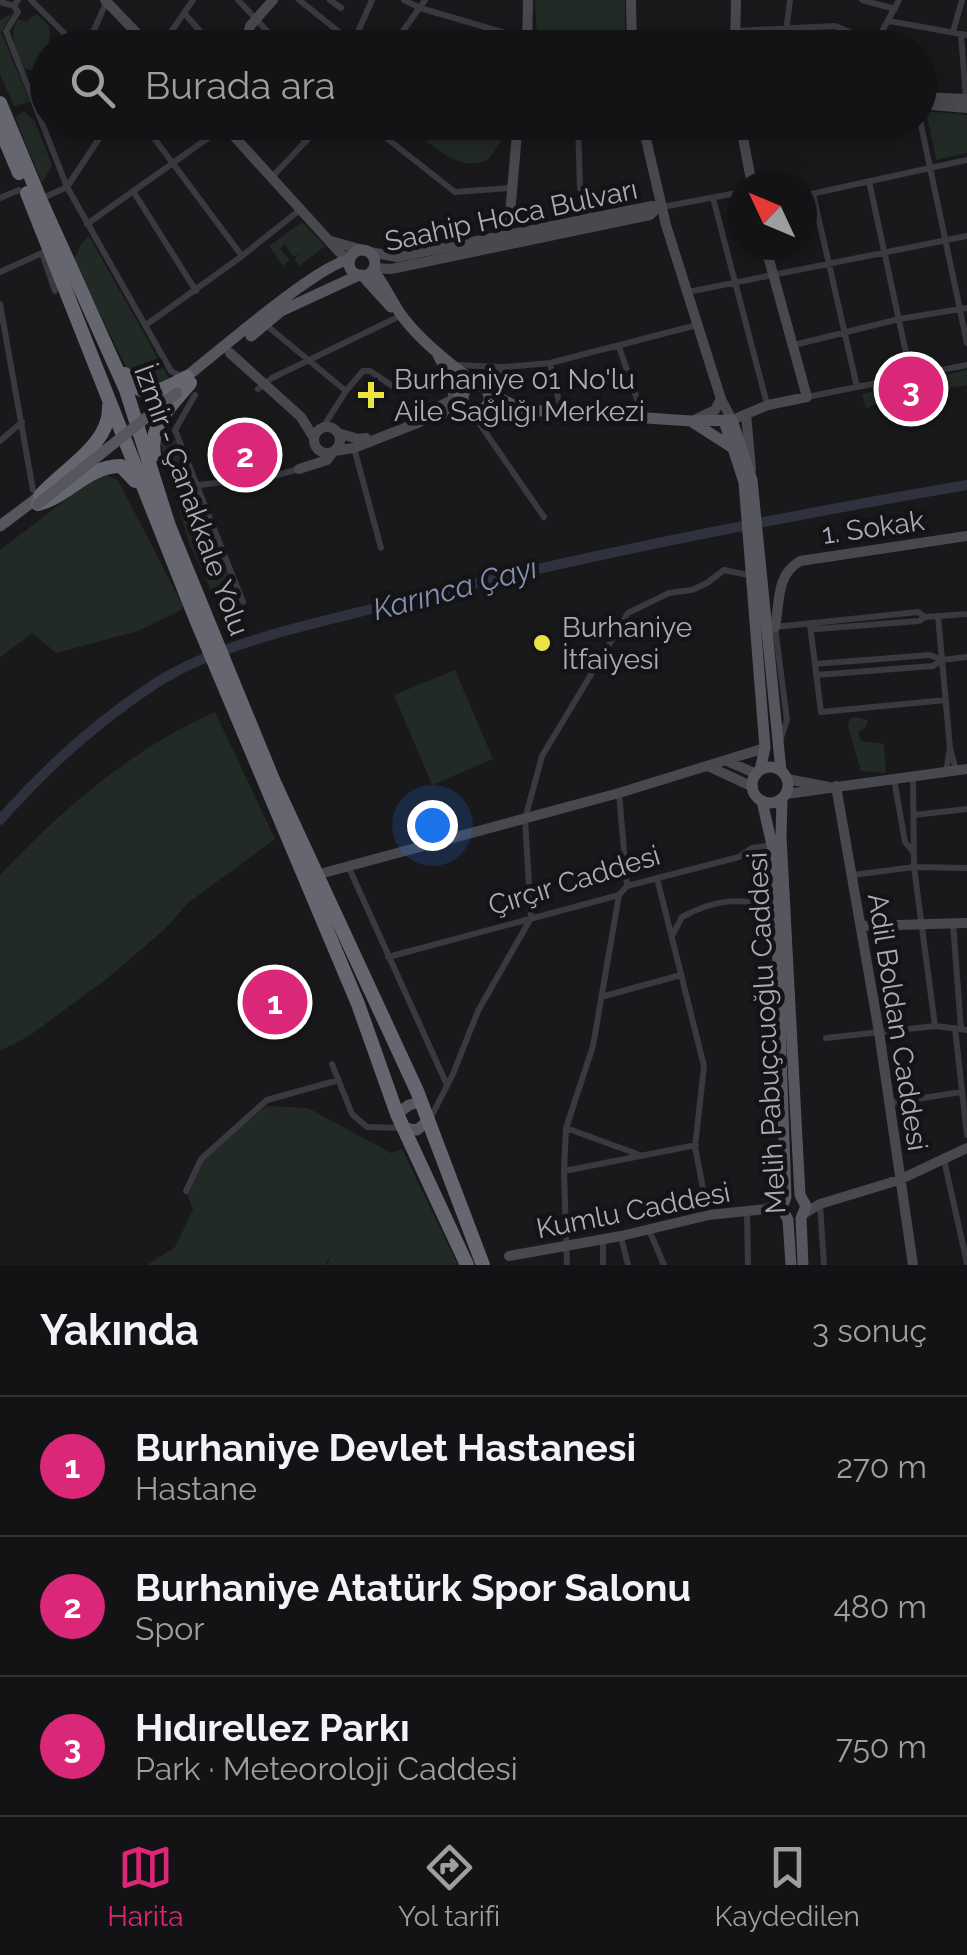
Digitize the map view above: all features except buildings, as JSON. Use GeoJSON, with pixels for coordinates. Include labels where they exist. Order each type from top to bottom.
{"type":"FeatureCollection","features":[{"type":"Feature","properties":{"kind":"highway","name":"İzmir - Çanakkale Yolu"},"geometry":{"type":"LineString","coordinates":[[0,102],[126,390],[200,615]]}},
{"type":"Feature","properties":{"kind":"highway","name":"İzmir - Çanakkale Yolu"},"geometry":{"type":"LineString","coordinates":[[0,128],[152,510],[200,615],[341,965],[356,976]]}},
{"type":"Feature","properties":{"kind":"highway"},"geometry":{"type":"LineString","coordinates":[[110,350],[139,391],[184,387]]}},
{"type":"Feature","properties":{"kind":"highway"},"geometry":{"type":"LineString","coordinates":[[158,490],[152,444],[155,426],[184,387]]}},
{"type":"Feature","properties":{"kind":"highway"},"geometry":{"type":"LineString","coordinates":[[37,497],[102,434],[109,418],[107,391]]}},
{"type":"Feature","properties":{"kind":"highway"},"geometry":{"type":"LineString","coordinates":[[37,497],[54,500],[96,470],[114,466],[130,473],[152,510]]}},
{"type":"Feature","properties":{"kind":"highway","name":"İzmir - Çanakkale Yolu"},"geometry":{"type":"LineString","coordinates":[[234,697],[316,875],[356,976],[429,1120],[483,1265]]}},
{"type":"Feature","properties":{"kind":"highway"},"geometry":{"type":"LineString","coordinates":[[356,976],[358,1004],[400,1121],[467,1265]]}},
{"type":"Feature","properties":{"kind":"main road"},"geometry":{"type":"LineString","coordinates":[[367,272],[374,258],[367,251],[356,251],[350,260],[352,270],[367,272],[452,368],[504,403],[527,410]]}},
{"type":"Feature","properties":{"kind":"main road","name":"Saahip Hoca Bulvarı"},"geometry":{"type":"LineString","coordinates":[[184,387],[302,286],[335,262],[350,260]]}},
{"type":"Feature","properties":{"kind":"main road","name":"Saahip Hoca Bulvarı"},"geometry":{"type":"LineString","coordinates":[[184,387],[282,310],[367,272]]}},
{"type":"Feature","properties":{"kind":"main road"},"geometry":{"type":"LineString","coordinates":[[452,368],[455,384],[470,408]]}},
{"type":"Feature","properties":{"kind":"main road"},"geometry":{"type":"LineString","coordinates":[[0,530],[37,497],[184,387]]}},
{"type":"Feature","properties":{"kind":"main road"},"geometry":{"type":"LineString","coordinates":[[470,408],[463,394],[469,387],[485,388]]}},
{"type":"Feature","properties":{"kind":"main road"},"geometry":{"type":"LineString","coordinates":[[470,408],[489,400],[485,388]]}},
{"type":"Feature","properties":{"kind":"main road"},"geometry":{"type":"LineString","coordinates":[[470,408],[728,420]]}},
{"type":"Feature","properties":{"kind":"main road"},"geometry":{"type":"LineString","coordinates":[[728,420],[733,448],[748,481]]}},
{"type":"Feature","properties":{"kind":"main road"},"geometry":{"type":"LineString","coordinates":[[728,420],[748,481],[756,619],[771,747],[784,775],[784,797],[771,803],[762,801],[752,788],[771,747],[772,627],[756,568]]}},
{"type":"Feature","properties":{"kind":"main road"},"geometry":{"type":"LineString","coordinates":[[691,421],[733,448]]}},
{"type":"Feature","properties":{"kind":"main road"},"geometry":{"type":"LineString","coordinates":[[759,772],[772,768],[784,775]]}},
{"type":"Feature","properties":{"kind":"main road","name":"Melih Pabuçcuoğlu Caddesi"},"geometry":{"type":"LineString","coordinates":[[784,797],[780,836],[794,1208],[791,1265]]}},
{"type":"Feature","properties":{"kind":"main road","name":"Melih Pabuçcuoğlu Caddesi"},"geometry":{"type":"LineString","coordinates":[[762,801],[772,845],[794,1208],[802,1265]]}},
{"type":"Feature","properties":{"kind":"main road"},"geometry":{"type":"LineString","coordinates":[[421,1102],[408,1105],[400,1121],[418,1130],[429,1120]]}},
{"type":"Feature","properties":{"kind":"street"},"geometry":{"type":"LineString","coordinates":[[31,0],[64,30]]}},
{"type":"Feature","properties":{"kind":"street"},"geometry":{"type":"LineString","coordinates":[[172,30],[193,0]]}},
{"type":"Feature","properties":{"kind":"street"},"geometry":{"type":"LineString","coordinates":[[238,0],[268,30]]}},
{"type":"Feature","properties":{"kind":"street"},"geometry":{"type":"LineString","coordinates":[[249,30],[274,0]]}},
{"type":"Feature","properties":{"kind":"street"},"geometry":{"type":"LineString","coordinates":[[299,0],[337,30]]}},
{"type":"Feature","properties":{"kind":"street"},"geometry":{"type":"LineString","coordinates":[[330,0],[341,8]]}},
{"type":"Feature","properties":{"kind":"street"},"geometry":{"type":"LineString","coordinates":[[359,30],[372,0]]}},
{"type":"Feature","properties":{"kind":"street"},"geometry":{"type":"LineString","coordinates":[[404,0],[485,30]]}},
{"type":"Feature","properties":{"kind":"street"},"geometry":{"type":"LineString","coordinates":[[404,30],[425,0]]}},
{"type":"Feature","properties":{"kind":"street"},"geometry":{"type":"LineString","coordinates":[[528,0],[529,30]]}},
{"type":"Feature","properties":{"kind":"street"},"geometry":{"type":"LineString","coordinates":[[632,0],[632,30]]}},
{"type":"Feature","properties":{"kind":"street"},"geometry":{"type":"LineString","coordinates":[[736,0],[736,30]]}},
{"type":"Feature","properties":{"kind":"street"},"geometry":{"type":"LineString","coordinates":[[788,29],[790,0]]}},
{"type":"Feature","properties":{"kind":"street"},"geometry":{"type":"LineString","coordinates":[[862,0],[894,8]]}},
{"type":"Feature","properties":{"kind":"street"},"geometry":{"type":"LineString","coordinates":[[884,30],[899,0]]}},
{"type":"Feature","properties":{"kind":"street"},"geometry":{"type":"LineString","coordinates":[[937,103],[967,108],[960,34],[962,0]]}},
{"type":"Feature","properties":{"kind":"street"},"geometry":{"type":"LineString","coordinates":[[0,2],[16,3],[18,12],[6,32],[30,92]]}},
{"type":"Feature","properties":{"kind":"street"},"geometry":{"type":"LineString","coordinates":[[95,30],[112,3],[135,30]]}},
{"type":"Feature","properties":{"kind":"street"},"geometry":{"type":"LineString","coordinates":[[184,13],[199,30]]}},
{"type":"Feature","properties":{"kind":"street"},"geometry":{"type":"LineString","coordinates":[[889,22],[936,30]]}},
{"type":"Feature","properties":{"kind":"street"},"geometry":{"type":"LineString","coordinates":[[762,30],[835,26],[843,30]]}},
{"type":"Feature","properties":{"kind":"street"},"geometry":{"type":"LineString","coordinates":[[937,100],[966,99]]}},
{"type":"Feature","properties":{"kind":"street"},"geometry":{"type":"LineString","coordinates":[[48,140],[66,187],[184,387],[174,430],[243,602]]}},
{"type":"Feature","properties":{"kind":"street"},"geometry":{"type":"LineString","coordinates":[[40,199],[66,187],[98,140]]}},
{"type":"Feature","properties":{"kind":"street"},"geometry":{"type":"LineString","coordinates":[[156,140],[242,256]]}},
{"type":"Feature","properties":{"kind":"street"},"geometry":{"type":"LineString","coordinates":[[87,224],[203,140]]}},
{"type":"Feature","properties":{"kind":"street"},"geometry":{"type":"LineString","coordinates":[[238,140],[350,260]]}},
{"type":"Feature","properties":{"kind":"street"},"geometry":{"type":"LineString","coordinates":[[389,140],[455,192],[510,188]]}},
{"type":"Feature","properties":{"kind":"street"},"geometry":{"type":"LineString","coordinates":[[508,238],[516,140]]}},
{"type":"Feature","properties":{"kind":"street"},"geometry":{"type":"LineString","coordinates":[[579,140],[580,189],[592,219]]}},
{"type":"Feature","properties":{"kind":"street"},"geometry":{"type":"LineString","coordinates":[[646,140],[660,208],[728,420],[768,405],[967,366]]}},
{"type":"Feature","properties":{"kind":"street"},"geometry":{"type":"LineString","coordinates":[[743,140],[749,170]]}},
{"type":"Feature","properties":{"kind":"street"},"geometry":{"type":"LineString","coordinates":[[924,140],[964,308],[967,343]]}},
{"type":"Feature","properties":{"kind":"street"},"geometry":{"type":"LineString","coordinates":[[272,177],[306,142]]}},
{"type":"Feature","properties":{"kind":"street"},"geometry":{"type":"LineString","coordinates":[[817,193],[967,160]]}},
{"type":"Feature","properties":{"kind":"street"},"geometry":{"type":"LineString","coordinates":[[869,181],[912,376]]}},
{"type":"Feature","properties":{"kind":"street"},"geometry":{"type":"LineString","coordinates":[[0,198],[19,190]]}},
{"type":"Feature","properties":{"kind":"street"},"geometry":{"type":"LineString","coordinates":[[133,191],[196,291]]}},
{"type":"Feature","properties":{"kind":"street"},"geometry":{"type":"LineString","coordinates":[[660,208],[727,195]]}},
{"type":"Feature","properties":{"kind":"street"},"geometry":{"type":"LineString","coordinates":[[712,198],[768,405]]}},
{"type":"Feature","properties":{"kind":"street","name":"Saahip Hoca Bulvarı"},"geometry":{"type":"LineString","coordinates":[[330,240],[398,257],[508,238],[652,206],[660,208]]}},
{"type":"Feature","properties":{"kind":"street","name":"Saahip Hoca Bulvarı"},"geometry":{"type":"LineString","coordinates":[[367,272],[650,215],[660,208]]}},
{"type":"Feature","properties":{"kind":"street"},"geometry":{"type":"LineString","coordinates":[[146,326],[301,209]]}},
{"type":"Feature","properties":{"kind":"street"},"geometry":{"type":"LineString","coordinates":[[817,212],[858,387]]}},
{"type":"Feature","properties":{"kind":"street"},"geometry":{"type":"LineString","coordinates":[[686,292],[967,236]]}},
{"type":"Feature","properties":{"kind":"street"},"geometry":{"type":"LineString","coordinates":[[0,272],[42,253],[55,291]]}},
{"type":"Feature","properties":{"kind":"street"},"geometry":{"type":"LineString","coordinates":[[768,260],[807,397]]}},
{"type":"Feature","properties":{"kind":"street"},"geometry":{"type":"LineString","coordinates":[[0,304],[37,497]]}},
{"type":"Feature","properties":{"kind":"street"},"geometry":{"type":"LineString","coordinates":[[794,345],[964,308]]}},
{"type":"Feature","properties":{"kind":"street"},"geometry":{"type":"LineString","coordinates":[[261,387],[400,313]]}},
{"type":"Feature","properties":{"kind":"street"},"geometry":{"type":"LineString","coordinates":[[266,325],[346,390]]}},
{"type":"Feature","properties":{"kind":"street"},"geometry":{"type":"LineString","coordinates":[[299,469],[314,442],[330,427],[346,390],[363,372],[370,372],[394,387],[452,368],[550,363],[697,326]]}},
{"type":"Feature","properties":{"kind":"street"},"geometry":{"type":"LineString","coordinates":[[618,347],[643,416]]}},
{"type":"Feature","properties":{"kind":"street"},"geometry":{"type":"LineString","coordinates":[[230,353],[261,387],[300,416],[358,439],[442,406],[452,400],[455,384]]}},
{"type":"Feature","properties":{"kind":"street"},"geometry":{"type":"LineString","coordinates":[[550,363],[561,412]]}},
{"type":"Feature","properties":{"kind":"street"},"geometry":{"type":"LineString","coordinates":[[485,388],[504,367]]}},
{"type":"Feature","properties":{"kind":"street"},"geometry":{"type":"LineString","coordinates":[[691,421],[715,410],[721,400]]}},
{"type":"Feature","properties":{"kind":"street"},"geometry":{"type":"LineString","coordinates":[[300,416],[323,453],[354,448],[440,414],[470,408],[544,518]]}},
{"type":"Feature","properties":{"kind":"street"},"geometry":{"type":"LineString","coordinates":[[746,414],[748,481]]}},
{"type":"Feature","properties":{"kind":"street"},"geometry":{"type":"LineString","coordinates":[[0,441],[22,422]]}},
{"type":"Feature","properties":{"kind":"street"},"geometry":{"type":"LineString","coordinates":[[199,486],[274,476],[327,460],[339,445],[330,427]]}},
{"type":"Feature","properties":{"kind":"street"},"geometry":{"type":"LineString","coordinates":[[354,448],[381,548]]}},
{"type":"Feature","properties":{"kind":"street","name":"1. Sokak"},"geometry":{"type":"LineString","coordinates":[[772,627],[781,581],[785,572],[800,560],[967,536]]}},
{"type":"Feature","properties":{"kind":"street"},"geometry":{"type":"LineString","coordinates":[[429,1120],[478,1011],[531,918],[525,818],[542,756],[628,614],[669,592],[692,590],[708,583],[724,570],[756,568]]}},
{"type":"Feature","properties":{"kind":"street"},"geometry":{"type":"LineString","coordinates":[[756,619],[772,627],[810,625],[816,629],[967,614]]}},
{"type":"Feature","properties":{"kind":"street"},"geometry":{"type":"LineString","coordinates":[[784,797],[956,771],[950,748],[938,616]]}},
{"type":"Feature","properties":{"kind":"street"},"geometry":{"type":"LineString","coordinates":[[810,625],[821,712],[946,700]]}},
{"type":"Feature","properties":{"kind":"street"},"geometry":{"type":"LineString","coordinates":[[815,664],[930,655],[942,660]]}},
{"type":"Feature","properties":{"kind":"street"},"geometry":{"type":"LineString","coordinates":[[816,675],[933,666],[942,660],[967,657]]}},
{"type":"Feature","properties":{"kind":"street"},"geometry":{"type":"LineString","coordinates":[[316,875],[771,747]]}},
{"type":"Feature","properties":{"kind":"street"},"geometry":{"type":"LineString","coordinates":[[728,762],[759,772]]}},
{"type":"Feature","properties":{"kind":"street"},"geometry":{"type":"LineString","coordinates":[[709,767],[752,788]]}},
{"type":"Feature","properties":{"kind":"street"},"geometry":{"type":"LineString","coordinates":[[784,775],[833,787]]}},
{"type":"Feature","properties":{"kind":"street"},"geometry":{"type":"LineString","coordinates":[[913,777],[914,868],[935,1026]]}},
{"type":"Feature","properties":{"kind":"street"},"geometry":{"type":"LineString","coordinates":[[894,779],[905,842],[914,852]]}},
{"type":"Feature","properties":{"kind":"street","name":"Adil Boldan Caddesi"},"geometry":{"type":"LineString","coordinates":[[833,787],[853,875],[913,1265]]}},
{"type":"Feature","properties":{"kind":"street"},"geometry":{"type":"LineString","coordinates":[[618,793],[627,886]]}},
{"type":"Feature","properties":{"kind":"street"},"geometry":{"type":"LineString","coordinates":[[914,815],[967,810]]}},
{"type":"Feature","properties":{"kind":"street","name":"Çırçır Caddesi"},"geometry":{"type":"LineString","coordinates":[[388,957],[619,894],[627,886],[772,845]]}},
{"type":"Feature","properties":{"kind":"street"},"geometry":{"type":"LineString","coordinates":[[349,868],[447,1086]]}},
{"type":"Feature","properties":{"kind":"street"},"geometry":{"type":"LineString","coordinates":[[853,875],[914,868],[967,868]]}},
{"type":"Feature","properties":{"kind":"street"},"geometry":{"type":"LineString","coordinates":[[657,878],[704,1066],[696,1145],[708,1215]]}},
{"type":"Feature","properties":{"kind":"street"},"geometry":{"type":"LineString","coordinates":[[567,1265],[566,1128],[593,1046],[619,894]]}},
{"type":"Feature","properties":{"kind":"street"},"geometry":{"type":"LineString","coordinates":[[672,937],[682,917],[726,901],[749,902],[776,912]]}},
{"type":"Feature","properties":{"kind":"street"},"geometry":{"type":"LineString","coordinates":[[953,923],[963,1015],[962,1092],[967,1134]]}},
{"type":"Feature","properties":{"kind":"street"},"geometry":{"type":"LineString","coordinates":[[861,926],[967,923]]}},
{"type":"Feature","properties":{"kind":"street"},"geometry":{"type":"LineString","coordinates":[[600,998],[682,976]]}},
{"type":"Feature","properties":{"kind":"street"},"geometry":{"type":"LineString","coordinates":[[826,1038],[935,1026],[961,1029]]}},
{"type":"Feature","properties":{"kind":"street"},"geometry":{"type":"LineString","coordinates":[[332,1064],[352,1114],[366,1127],[379,1130],[400,1121]]}},
{"type":"Feature","properties":{"kind":"street"},"geometry":{"type":"LineString","coordinates":[[186,1191],[201,1159],[267,1100],[339,1080]]}},
{"type":"Feature","properties":{"kind":"street"},"geometry":{"type":"LineString","coordinates":[[888,1103],[962,1092]]}},
{"type":"Feature","properties":{"kind":"street"},"geometry":{"type":"LineString","coordinates":[[421,1102],[443,1095]]}},
{"type":"Feature","properties":{"kind":"street"},"geometry":{"type":"LineString","coordinates":[[379,1130],[400,1121]]}},
{"type":"Feature","properties":{"kind":"street"},"geometry":{"type":"LineString","coordinates":[[566,1128],[642,1155]]}},
{"type":"Feature","properties":{"kind":"street"},"geometry":{"type":"LineString","coordinates":[[564,1171],[696,1145]]}},
{"type":"Feature","properties":{"kind":"street"},"geometry":{"type":"LineString","coordinates":[[794,1208],[899,1180],[967,1148]]}},
{"type":"Feature","properties":{"kind":"street"},"geometry":{"type":"LineString","coordinates":[[944,1159],[967,1264]]}},
{"type":"Feature","properties":{"kind":"street"},"geometry":{"type":"LineString","coordinates":[[820,1204],[824,1265]]}},
{"type":"Feature","properties":{"kind":"street","name":"Kumlu Caddesi"},"geometry":{"type":"LineString","coordinates":[[510,1261],[708,1215],[794,1208]]}},
{"type":"Feature","properties":{"kind":"street"},"geometry":{"type":"LineString","coordinates":[[747,1212],[748,1265]]}},
{"type":"Feature","properties":{"kind":"street"},"geometry":{"type":"LineString","coordinates":[[649,1229],[664,1265]]}},
{"type":"Feature","properties":{"kind":"street"},"geometry":{"type":"LineString","coordinates":[[620,1236],[628,1265]]}},
{"type":"Feature","properties":{"kind":"street"},"geometry":{"type":"LineString","coordinates":[[603,1239],[603,1265]]}},
{"type":"Feature","properties":{"kind":"shaded area"},"geometry":{"type":"Polygon","coordinates":[[[535,0],[625,0],[625,30],[537,30],[535,0]]]}},
{"type":"Feature","properties":{"kind":"shaded area"},"geometry":{"type":"Polygon","coordinates":[[[13,13],[1,32],[30,102],[14,106],[0,74],[0,20],[13,13]]]}},
{"type":"Feature","properties":{"kind":"shaded area"},"geometry":{"type":"Polygon","coordinates":[[[36,14],[50,30],[30,30],[30,70],[25,69],[14,44],[18,19],[26,22],[36,14]]]}},
{"type":"Feature","properties":{"kind":"shaded area"},"geometry":{"type":"Polygon","coordinates":[[[24,111],[30,116],[30,140],[42,140],[52,165],[42,183],[15,117],[24,111]]]}},
{"type":"Feature","properties":{"kind":"shaded area"},"geometry":{"type":"Polygon","coordinates":[[[937,112],[967,115],[967,153],[936,160],[932,140],[937,140],[937,112]]]}},
{"type":"Feature","properties":{"kind":"shaded area"},"geometry":{"type":"Polygon","coordinates":[[[426,140],[501,140],[489,159],[477,163],[455,160],[426,140]]]}},
{"type":"Feature","properties":{"kind":"shaded area"},"geometry":{"type":"Polygon","coordinates":[[[302,222],[325,246],[299,266],[294,259],[300,254],[293,257],[285,244],[280,249],[290,260],[283,266],[269,246],[302,222]]]}},
{"type":"Feature","properties":{"kind":"shaded area"},"geometry":{"type":"Polygon","coordinates":[[[89,236],[169,378],[153,387],[132,379],[74,261],[89,236]]]}},
{"type":"Feature","properties":{"kind":"shaded area"},"geometry":{"type":"Polygon","coordinates":[[[967,370],[967,385],[882,400],[866,409],[862,394],[967,370]]]}},
{"type":"Feature","properties":{"kind":"shaded area"},"geometry":{"type":"Polygon","coordinates":[[[176,440],[233,583],[212,592],[189,543],[160,441],[176,440]]]}},
{"type":"Feature","properties":{"kind":"shaded area"},"geometry":{"type":"Polygon","coordinates":[[[106,475],[118,480],[183,606],[181,610],[138,631],[56,653],[33,633],[0,657],[0,550],[93,479],[106,475]]]}},
{"type":"Feature","properties":{"kind":"shaded area"},"geometry":{"type":"Polygon","coordinates":[[[455,670],[493,759],[432,785],[394,695],[455,670]]]}},
{"type":"Feature","properties":{"kind":"shaded area"},"geometry":{"type":"Polygon","coordinates":[[[215,712],[275,839],[189,902],[164,930],[105,980],[29,1036],[0,1051],[0,875],[48,827],[127,762],[215,712]]]}},
{"type":"Feature","properties":{"kind":"shaded area"},"geometry":{"type":"Polygon","coordinates":[[[850,718],[868,720],[858,732],[861,741],[884,744],[886,773],[861,771],[848,726],[850,718]]]}},
{"type":"Feature","properties":{"kind":"shaded area"},"geometry":{"type":"Polygon","coordinates":[[[266,1106],[308,1108],[391,1153],[402,1149],[458,1265],[327,1265],[333,1251],[325,1265],[147,1265],[175,1247],[193,1210],[186,1191],[201,1159],[266,1106]]]}},
{"type":"Feature","properties":{"kind":"waterway","name":"Karınca Çayı"},"geometry":{"type":"LineString","coordinates":[[0,820],[72,748],[132,699],[180,670],[239,645],[335,618],[609,553],[967,485]]}},
{"type":"Feature","properties":{"kind":"place","name":"Hıdırellez Parkı"},"geometry":{"type":"Point","coordinates":[911,389]}},
{"type":"Feature","properties":{"kind":"place","name":"Burhaniye 01 No'lu Aile Sağlığı Merkezi"},"geometry":{"type":"Point","coordinates":[371,395]}},
{"type":"Feature","properties":{"kind":"place","name":"Burhaniye Atatürk Spor Salonu"},"geometry":{"type":"Point","coordinates":[245,455]}},
{"type":"Feature","properties":{"kind":"place","name":"Burhaniye İtfaiyesi"},"geometry":{"type":"Point","coordinates":[542,643]}},
{"type":"Feature","properties":{"kind":"place","name":"Burhaniye Devlet Hastanesi"},"geometry":{"type":"Point","coordinates":[275,1002]}}]}
